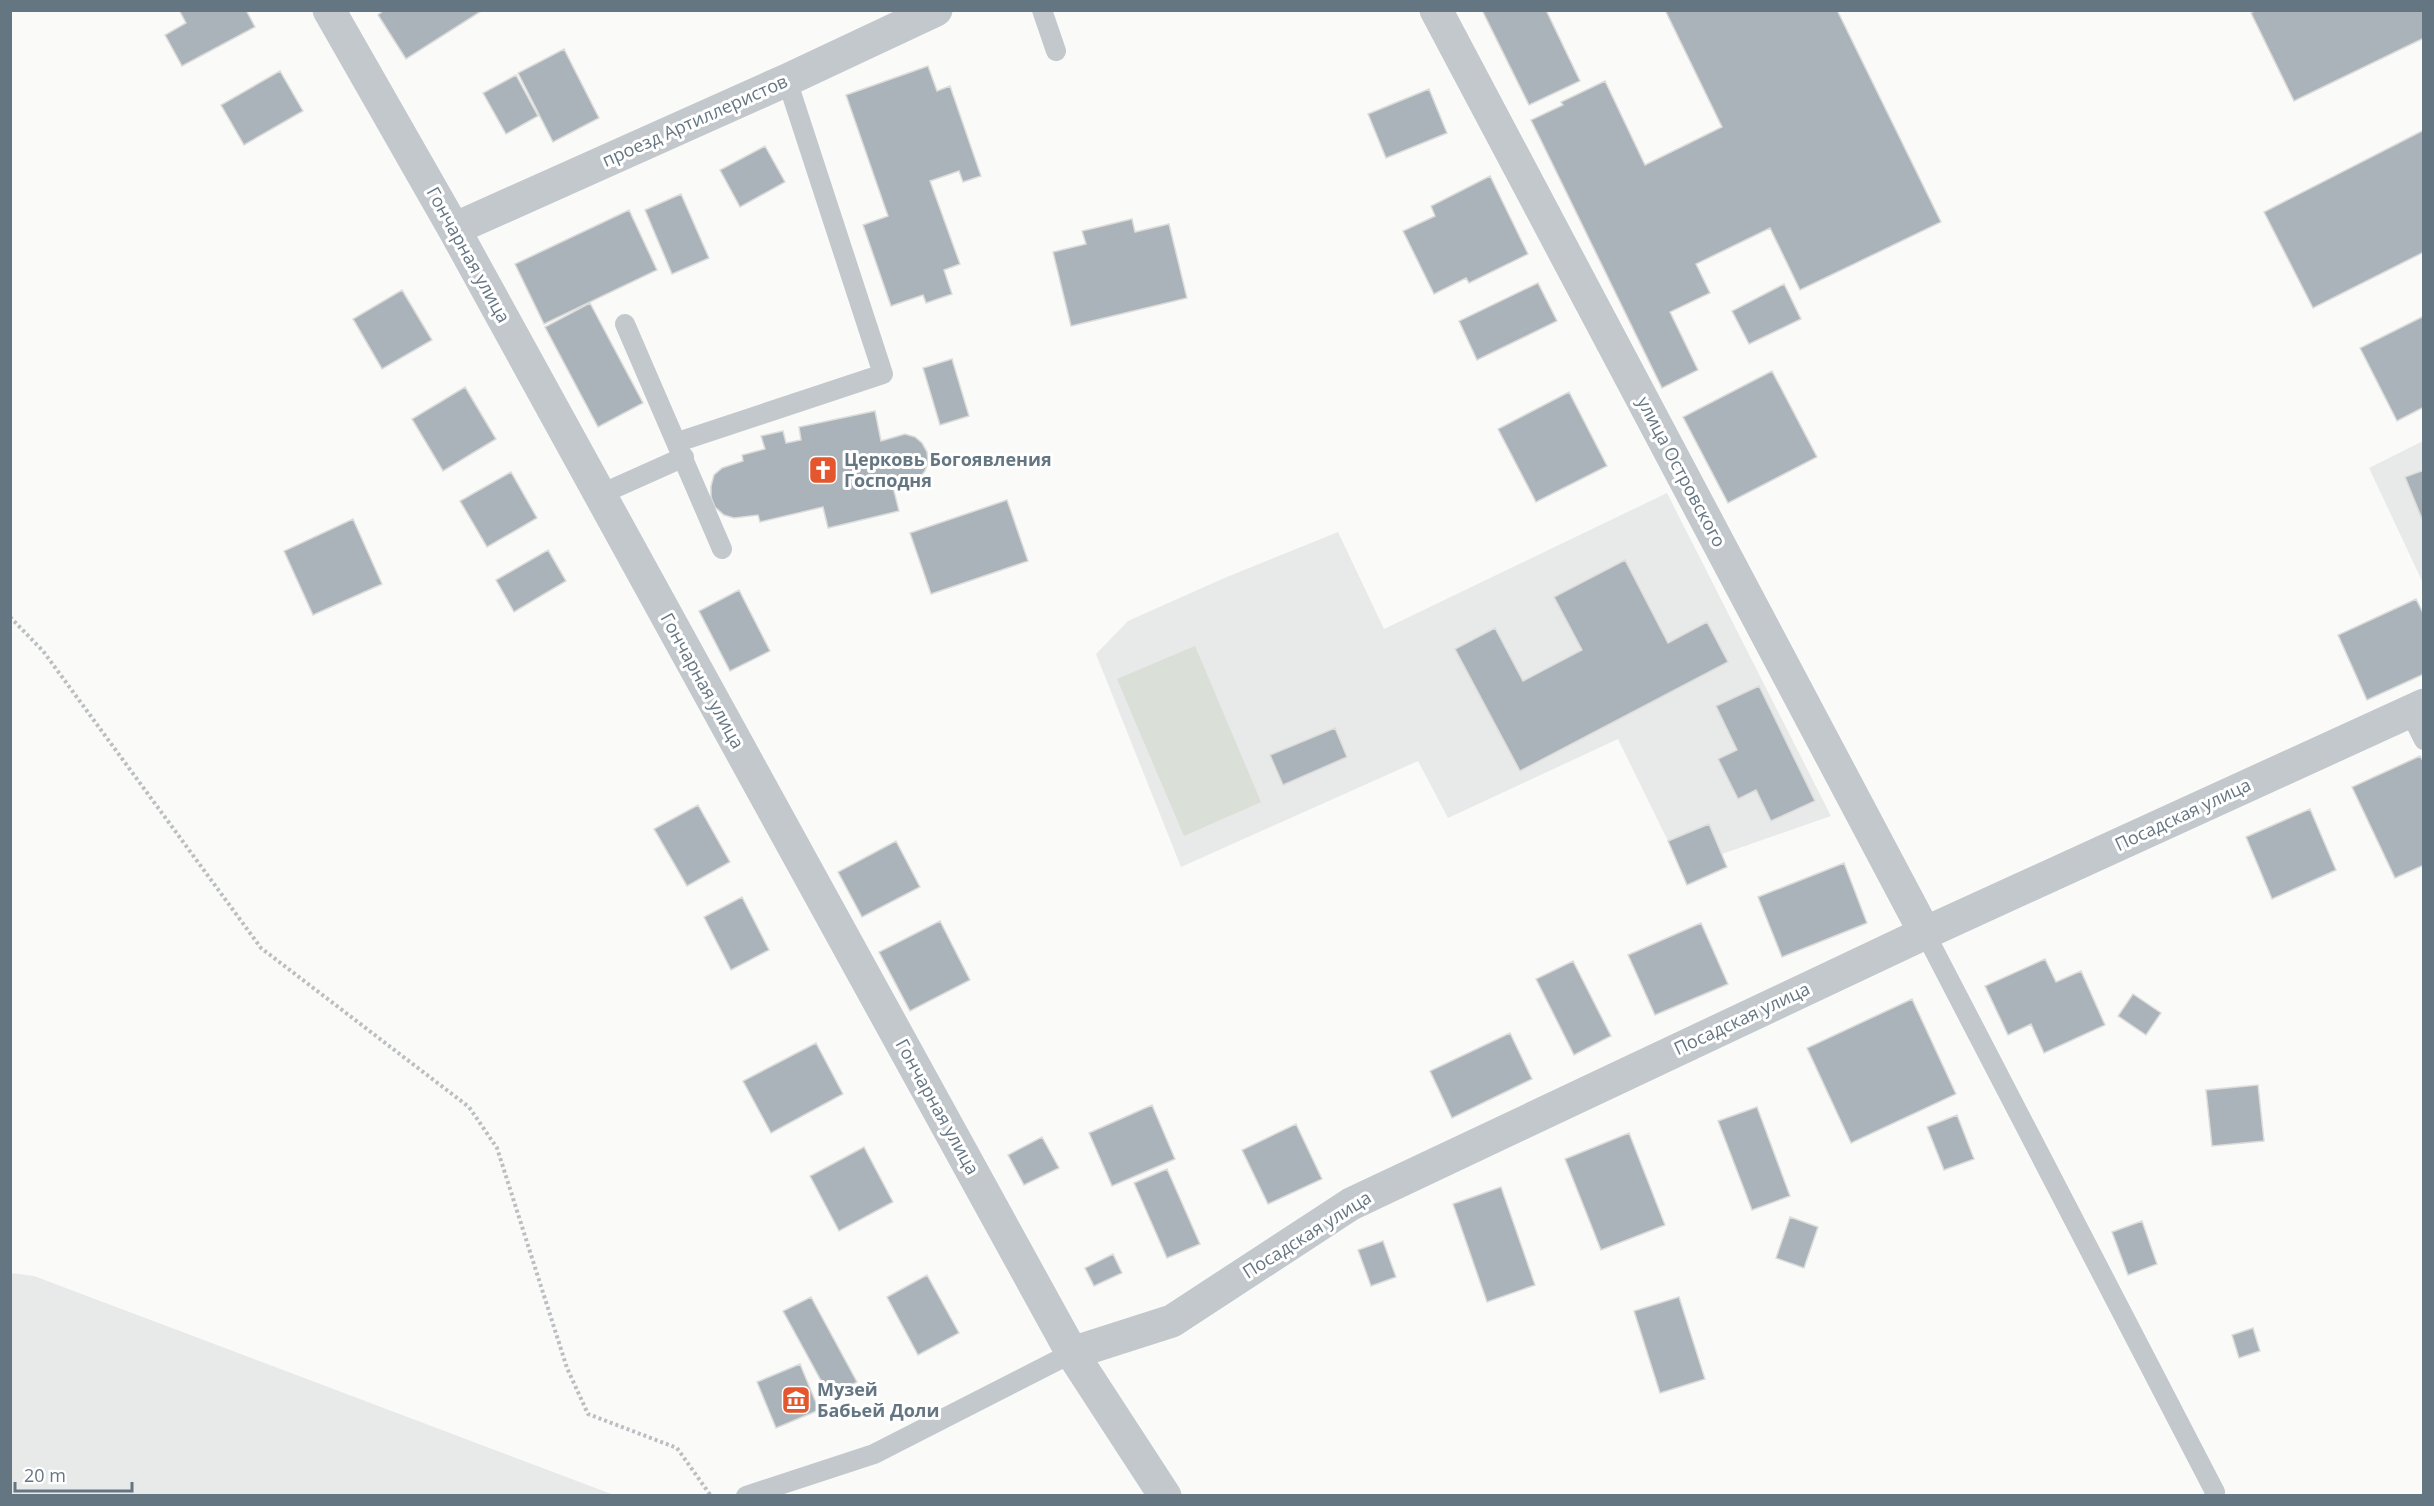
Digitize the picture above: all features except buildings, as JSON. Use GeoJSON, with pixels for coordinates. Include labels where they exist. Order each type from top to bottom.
{"type":"FeatureCollection","features":[{"type":"Feature","properties":{"kind":"street","name":"Гончарная улица"},"geometry":{"type":"LineString","coordinates":[[329,10],[454,229],[1072,1353],[1165,1496]]}},
{"type":"Feature","properties":{"kind":"street","name":"проезд Артиллеристов"},"geometry":{"type":"LineString","coordinates":[[454,229],[788,80],[936,10]]}},
{"type":"Feature","properties":{"kind":"street","name":"улица Островского"},"geometry":{"type":"LineString","coordinates":[[1436,10],[1925,933]]}},
{"type":"Feature","properties":{"kind":"street","name":"Посадская улица"},"geometry":{"type":"LineString","coordinates":[[1072,1353],[1172,1321],[1352,1204],[1925,933],[2419,719]]}},
{"type":"Feature","properties":{"kind":"lane"},"geometry":{"type":"LineString","coordinates":[[1042,10],[1056,51]]}},
{"type":"Feature","properties":{"kind":"lane"},"geometry":{"type":"LineString","coordinates":[[599,495],[681,450],[883,374],[788,80]]}},
{"type":"Feature","properties":{"kind":"lane"},"geometry":{"type":"LineString","coordinates":[[625,324],[722,549]]}},
{"type":"Feature","properties":{"kind":"lane"},"geometry":{"type":"LineString","coordinates":[[1925,933],[2215,1492],[2214,1496]]}},
{"type":"Feature","properties":{"kind":"lane"},"geometry":{"type":"LineString","coordinates":[[746,1496],[874,1454],[1072,1353]]}},
{"type":"Feature","properties":{"kind":"path"},"geometry":{"type":"LineString","coordinates":[[10,617],[43,651],[261,948],[469,1107],[497,1149],[567,1368],[588,1414],[677,1448],[711,1496]]}},
{"type":"Feature","properties":{"kind":"shaded area"},"geometry":{"type":"Polygon","coordinates":[[[2423,441],[2423,583],[2369,468],[2423,441]]]}},
{"type":"Feature","properties":{"kind":"shaded area"},"geometry":{"type":"Polygon","coordinates":[[[1667,493],[1831,816],[1722,854],[1727,867],[1687,885],[1618,739],[1448,818],[1418,761],[1181,867],[1096,654],[1128,621],[1222,579],[1338,532],[1384,629],[1667,493]]]}},
{"type":"Feature","properties":{"kind":"shaded area"},"geometry":{"type":"Polygon","coordinates":[[[1195,646],[1261,802],[1184,836],[1117,679],[1195,646]]]}},
{"type":"Feature","properties":{"kind":"shaded area"},"geometry":{"type":"Polygon","coordinates":[[[11,1273],[34,1276],[614,1495],[11,1495],[11,1273]]]}},
{"type":"Feature","properties":{"kind":"place","name":"Церковь Богоявления Господня"},"geometry":{"type":"Point","coordinates":[823,470]}},
{"type":"Feature","properties":{"kind":"place","name":"Музей Бабьей Доли"},"geometry":{"type":"Point","coordinates":[796,1400]}}]}
